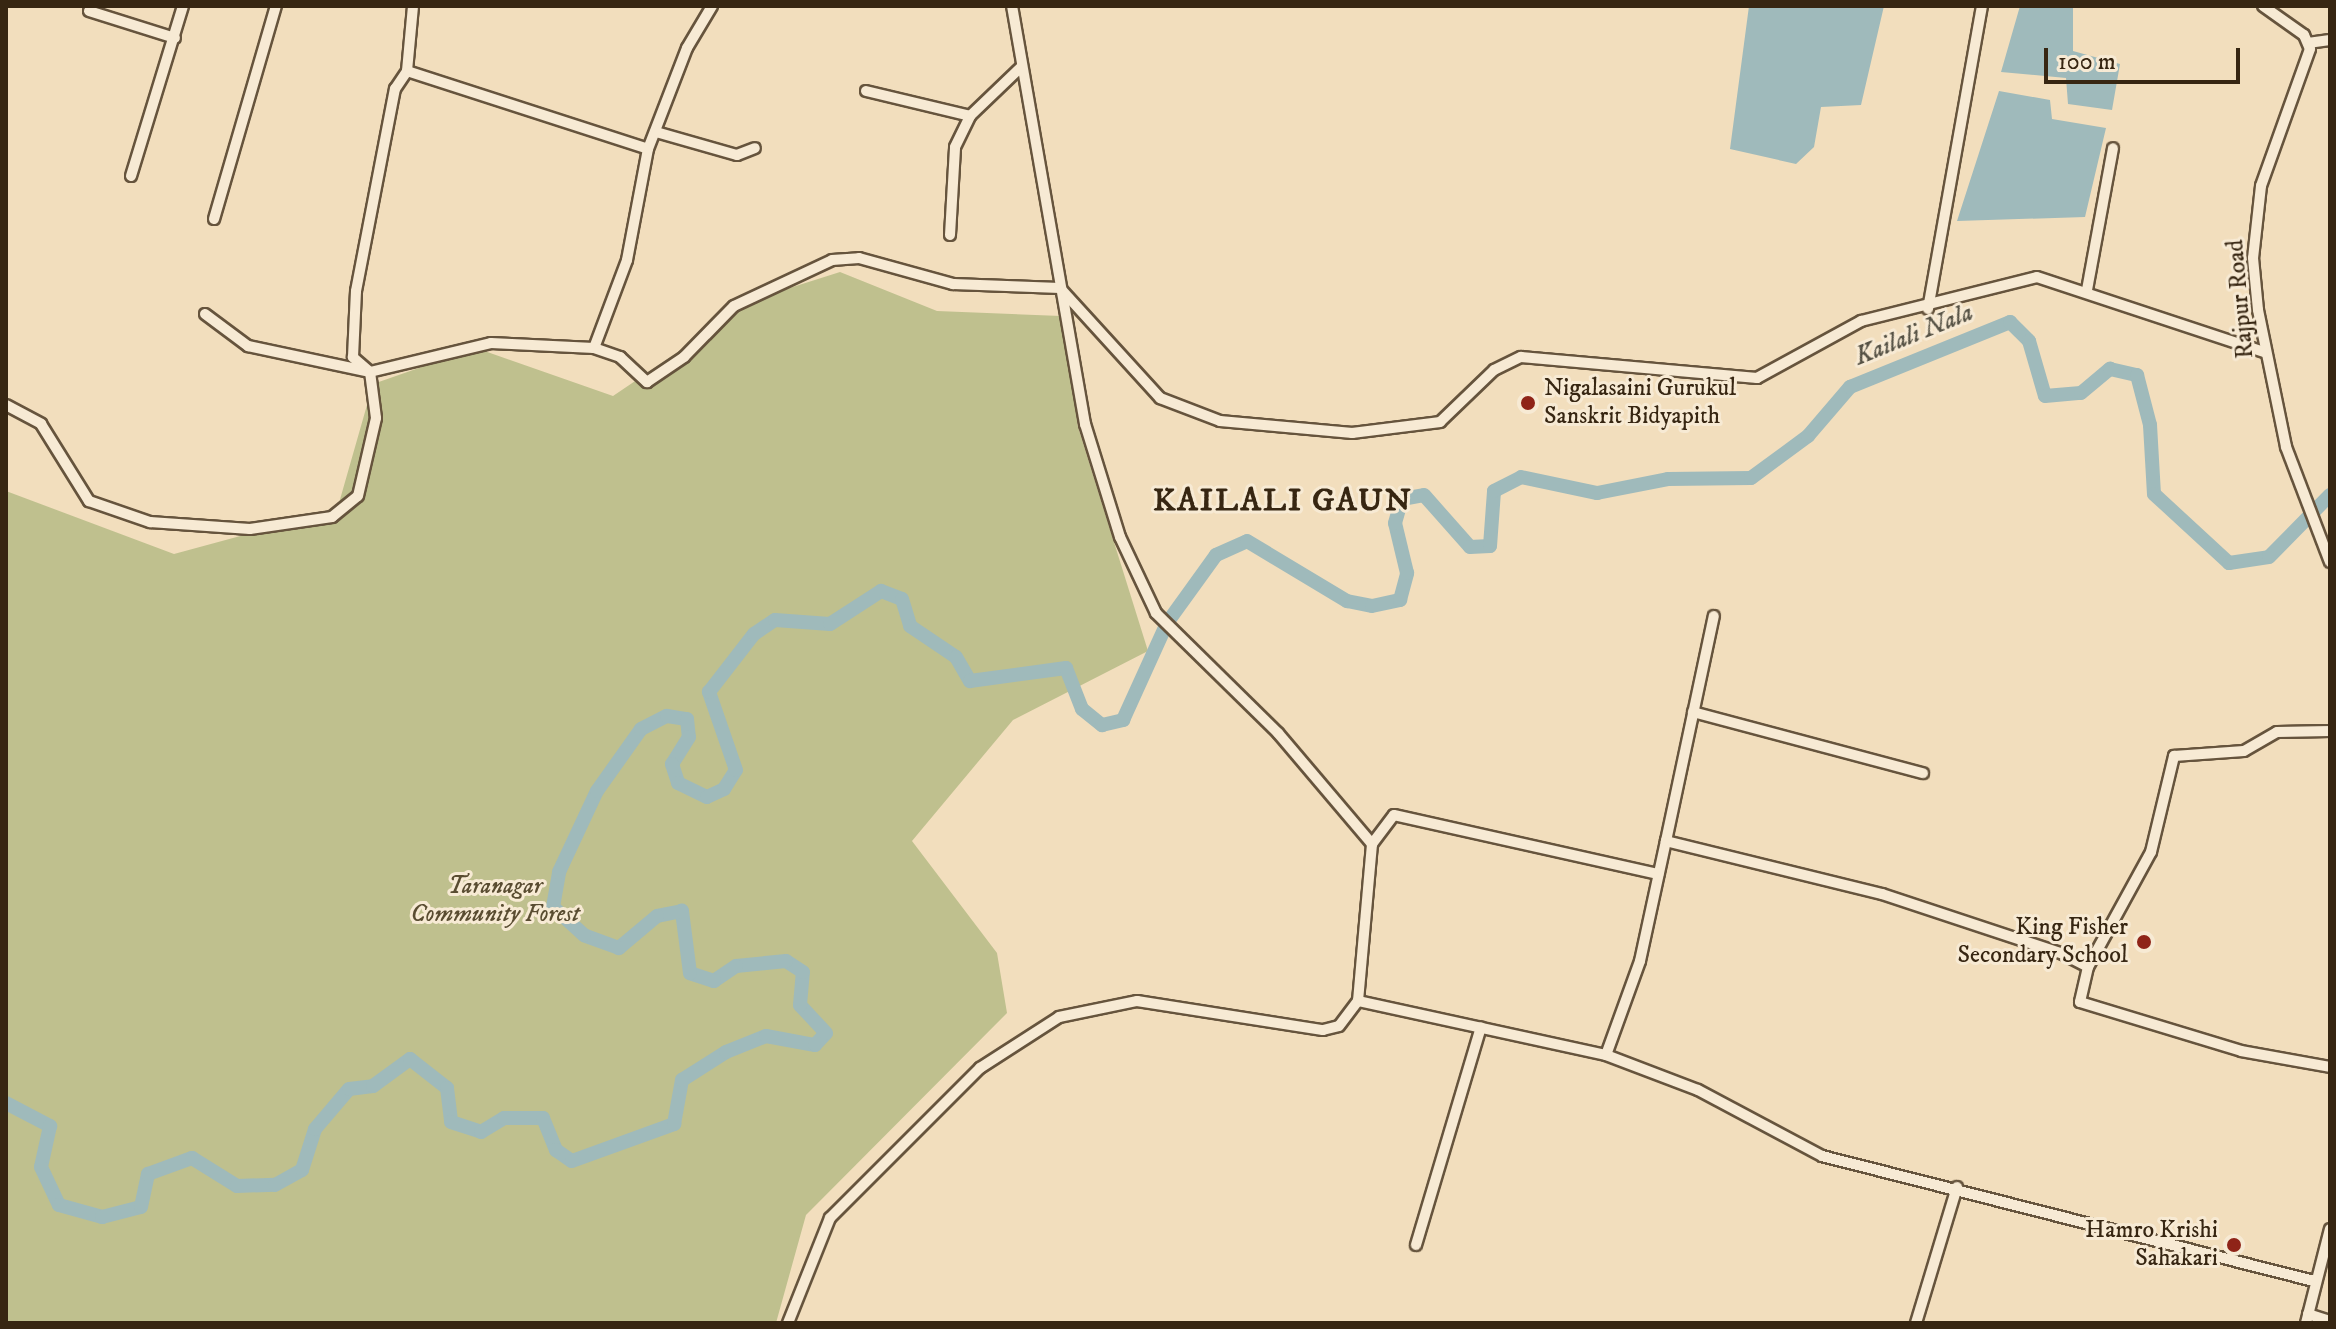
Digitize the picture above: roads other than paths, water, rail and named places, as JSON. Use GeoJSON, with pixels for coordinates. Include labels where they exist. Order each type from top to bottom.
{"type":"FeatureCollection","features":[{"type":"Feature","properties":{"kind":"street"},"geometry":{"type":"LineString","coordinates":[[131,176],[183,6]]}},
{"type":"Feature","properties":{"kind":"street"},"geometry":{"type":"LineString","coordinates":[[214,219],[276,6]]}},
{"type":"Feature","properties":{"kind":"street"},"geometry":{"type":"LineString","coordinates":[[6,405],[41,424],[89,501],[150,522],[250,529],[332,517],[358,496],[376,418],[370,372],[353,357],[356,291],[395,89],[407,71],[413,6]]}},
{"type":"Feature","properties":{"kind":"street"},"geometry":{"type":"LineString","coordinates":[[594,348],[627,260],[648,149],[687,48],[712,6]]}},
{"type":"Feature","properties":{"kind":"street"},"geometry":{"type":"LineString","coordinates":[[1012,6],[1020,68],[1046,171],[1060,288],[1085,424],[1146,599],[1278,733],[1372,844]]}},
{"type":"Feature","properties":{"kind":"street"},"geometry":{"type":"LineString","coordinates":[[1928,309],[1982,6]]}},
{"type":"Feature","properties":{"kind":"street"},"geometry":{"type":"LineString","coordinates":[[2263,6],[2308,43],[2330,40]]}},
{"type":"Feature","properties":{"kind":"street"},"geometry":{"type":"LineString","coordinates":[[89,11],[175,38]]}},
{"type":"Feature","properties":{"kind":"street","name":"Rajpur Road"},"geometry":{"type":"LineString","coordinates":[[2308,43],[2302,80],[2269,151],[2256,217],[2264,352],[2286,447],[2330,562]]}},
{"type":"Feature","properties":{"kind":"street"},"geometry":{"type":"LineString","coordinates":[[950,235],[955,147],[970,116],[1020,68]]}},
{"type":"Feature","properties":{"kind":"street"},"geometry":{"type":"LineString","coordinates":[[407,71],[648,149]]}},
{"type":"Feature","properties":{"kind":"street"},"geometry":{"type":"LineString","coordinates":[[866,91],[970,116]]}},
{"type":"Feature","properties":{"kind":"street"},"geometry":{"type":"LineString","coordinates":[[656,132],[737,155],[755,148]]}},
{"type":"Feature","properties":{"kind":"street"},"geometry":{"type":"LineString","coordinates":[[2087,290],[2113,148]]}},
{"type":"Feature","properties":{"kind":"street"},"geometry":{"type":"LineString","coordinates":[[205,314],[248,346],[370,372],[491,343],[594,348],[620,357],[647,382],[684,357],[734,306],[832,260],[859,258],[953,284],[1060,288],[1160,398],[1220,421],[1352,433],[1440,422],[1494,370],[1521,357],[1757,378],[1861,321],[1928,309],[2037,277],[2087,290],[2100,302],[2264,352]]}},
{"type":"Feature","properties":{"kind":"street"},"geometry":{"type":"LineString","coordinates":[[1606,1055],[1640,961],[1714,616]]}},
{"type":"Feature","properties":{"kind":"street"},"geometry":{"type":"LineString","coordinates":[[1693,712],[1923,773]]}},
{"type":"Feature","properties":{"kind":"street"},"geometry":{"type":"LineString","coordinates":[[2330,731],[2277,732],[2244,751],[2174,756],[2151,852],[2088,967],[2080,1002],[2241,1051],[2330,1067]]}},
{"type":"Feature","properties":{"kind":"street"},"geometry":{"type":"LineString","coordinates":[[788,1323],[830,1218],[980,1068],[1059,1017],[1137,1001],[1323,1030],[1339,1026],[1358,1001],[1372,844],[1394,815],[1658,874]]}},
{"type":"Feature","properties":{"kind":"street"},"geometry":{"type":"LineString","coordinates":[[1666,841],[1882,894],[2088,967]]}},
{"type":"Feature","properties":{"kind":"street"},"geometry":{"type":"LineString","coordinates":[[1358,1001],[1606,1055],[1698,1090],[1822,1156],[1957,1187],[2314,1281]]}},
{"type":"Feature","properties":{"kind":"street"},"geometry":{"type":"LineString","coordinates":[[1416,1245],[1481,1027]]}},
{"type":"Feature","properties":{"kind":"street"},"geometry":{"type":"LineString","coordinates":[[1916,1323],[1957,1187]]}},
{"type":"Feature","properties":{"kind":"street"},"geometry":{"type":"LineString","coordinates":[[2330,1229],[2314,1281],[2307,1319],[2330,1321]]}},
{"type":"Feature","properties":{"kind":"water"},"geometry":{"type":"Polygon","coordinates":[[[1749,6],[1884,6],[1861,105],[1821,107],[1814,147],[1796,164],[1730,149],[1749,6]]]}},
{"type":"Feature","properties":{"kind":"water"},"geometry":{"type":"Polygon","coordinates":[[[2020,6],[2073,6],[2073,51],[2120,64],[2112,110],[2068,104],[2066,78],[2001,72],[2020,6]]]}},
{"type":"Feature","properties":{"kind":"water"},"geometry":{"type":"Polygon","coordinates":[[[1999,91],[2050,100],[2052,119],[2106,128],[2085,217],[1957,221],[1999,91]]]}},
{"type":"Feature","properties":{"kind":"waterway","name":"Kailali Nala"},"geometry":{"type":"LineString","coordinates":[[6,1103],[50,1126],[41,1167],[59,1205],[102,1217],[141,1207],[148,1174],[192,1158],[237,1186],[275,1185],[302,1170],[315,1129],[349,1089],[373,1086],[410,1059],[447,1088],[451,1122],[481,1132],[504,1118],[543,1118],[556,1150],[572,1161],[674,1124],[682,1080],[726,1052],[766,1036],[815,1045],[826,1033],[800,1005],[803,972],[786,961],[736,966],[714,981],[690,973],[682,911],[657,916],[619,948],[584,935],[553,907],[559,872],[597,791],[641,729],[667,716],[687,719],[689,737],[672,764],[678,783],[707,797],[724,789],[736,770],[709,692],[754,634],[775,620],[830,624],[881,591],[902,599],[910,626],[956,657],[970,681],[1066,668],[1082,709],[1102,725],[1123,720],[1167,623],[1216,555],[1247,541],[1347,601],[1372,606],[1400,600],[1407,573],[1395,523],[1402,499],[1424,495],[1470,547],[1490,546],[1494,491],[1521,477],[1597,493],[1668,479],[1751,478],[1808,436],[1850,387],[2010,322],[2029,341],[2045,396],[2081,393],[2110,369],[2137,375],[2150,425],[2154,494],[2229,563],[2269,557],[2330,495]]}},
{"type":"Feature","properties":{"kind":"place","name":"Nigalasaini Gurukul Sanskrit Bidyapith"},"geometry":{"type":"Point","coordinates":[1528,403]}},
{"type":"Feature","properties":{"kind":"place","name":"King Fisher Secondary School"},"geometry":{"type":"Point","coordinates":[2144,942]}},
{"type":"Feature","properties":{"kind":"place","name":"Hamro Krishi Sahakari"},"geometry":{"type":"Point","coordinates":[2234,1245]}},
{"type":"Feature","properties":{"kind":"district","name":"KAILALI GAUN"},"geometry":{"type":"Point","coordinates":[1283,501]}},
{"type":"Feature","properties":{"kind":"park label","name":"Taranagar Community Forest"},"geometry":{"type":"Point","coordinates":[495,901]}}]}
